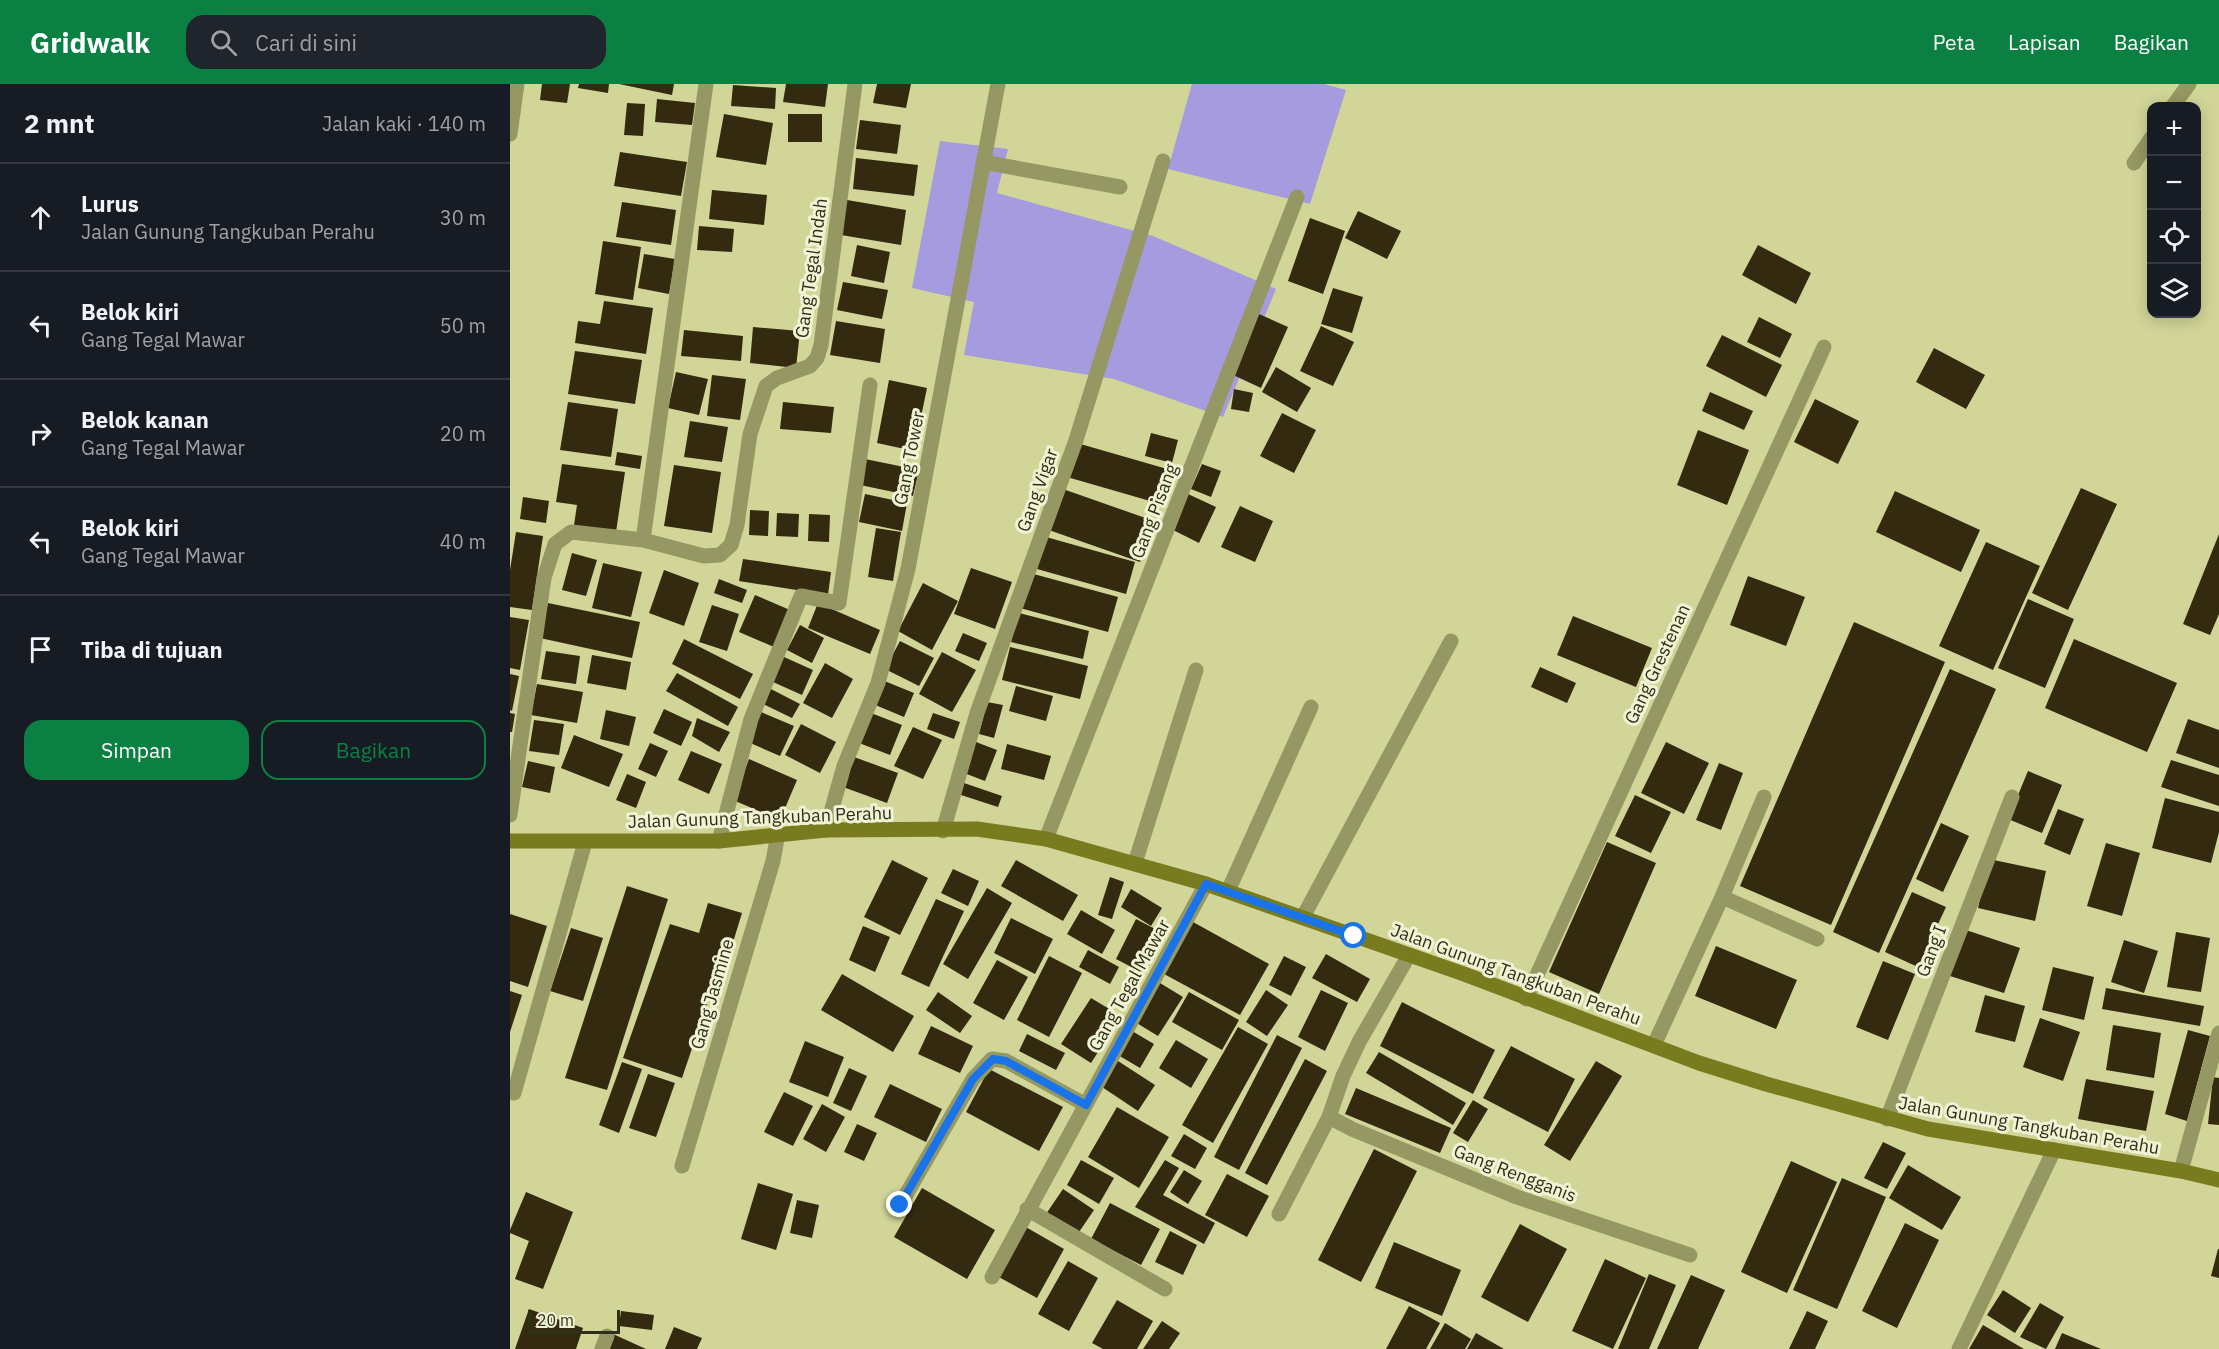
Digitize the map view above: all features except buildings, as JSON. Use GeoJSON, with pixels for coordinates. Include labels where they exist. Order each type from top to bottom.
{"type":"FeatureCollection","features":[{"type":"Feature","properties":{"kind":"street"},"geometry":{"type":"LineString","coordinates":[[510,134],[517,84]]}},
{"type":"Feature","properties":{"kind":"street"},"geometry":{"type":"LineString","coordinates":[[643,540],[706,84]]}},
{"type":"Feature","properties":{"kind":"street","name":"Gang Tegal Indah"},"geometry":{"type":"LineString","coordinates":[[510,815],[538,605],[549,556],[555,544],[571,532],[643,540],[704,556],[720,555],[731,545],[737,525],[750,434],[759,400],[766,386],[777,378],[810,366],[817,358],[821,345],[855,84]]}},
{"type":"Feature","properties":{"kind":"street","name":"Gang Tower"},"geometry":{"type":"LineString","coordinates":[[826,830],[844,766],[878,683],[908,569],[998,84]]}},
{"type":"Feature","properties":{"kind":"street"},"geometry":{"type":"LineString","coordinates":[[2176,102],[2188,84]]}},
{"type":"Feature","properties":{"kind":"street"},"geometry":{"type":"LineString","coordinates":[[2133,163],[2147,143]]}},
{"type":"Feature","properties":{"kind":"street","name":"Gang Vigar"},"geometry":{"type":"LineString","coordinates":[[943,831],[977,713],[1076,440],[1163,161]]}},
{"type":"Feature","properties":{"kind":"street"},"geometry":{"type":"LineString","coordinates":[[983,162],[1120,187]]}},
{"type":"Feature","properties":{"kind":"street","name":"Gang Pisang"},"geometry":{"type":"LineString","coordinates":[[1046,839],[1297,197]]}},
{"type":"Feature","properties":{"kind":"street","name":"Gang Grestenan"},"geometry":{"type":"LineString","coordinates":[[1526,999],[1824,346]]}},
{"type":"Feature","properties":{"kind":"street"},"geometry":{"type":"LineString","coordinates":[[719,841],[751,719],[801,596],[839,603],[870,385]]}},
{"type":"Feature","properties":{"kind":"street"},"geometry":{"type":"LineString","coordinates":[[1303,917],[1451,641]]}},
{"type":"Feature","properties":{"kind":"street"},"geometry":{"type":"LineString","coordinates":[[1135,863],[1196,670]]}},
{"type":"Feature","properties":{"kind":"street"},"geometry":{"type":"LineString","coordinates":[[1227,891],[1311,707]]}},
{"type":"Feature","properties":{"kind":"street"},"geometry":{"type":"LineString","coordinates":[[1654,1045],[1722,897],[1764,797]]}},
{"type":"Feature","properties":{"kind":"street","name":"Gang I"},"geometry":{"type":"LineString","coordinates":[[1887,1119],[2012,797]]}},
{"type":"Feature","properties":{"kind":"street","name":"Jalan Gunung Tangkuban Perahu"},"geometry":{"type":"LineString","coordinates":[[510,841],[719,841],[826,830],[977,829],[1046,839],[1206,884],[1409,955],[1722,1070],[1887,1119],[1987,1140],[2181,1171],[2219,1180]]}},
{"type":"Feature","properties":{"kind":"street","name":"Gang Jasmine"},"geometry":{"type":"LineString","coordinates":[[682,1166],[778,834]]}},
{"type":"Feature","properties":{"kind":"street"},"geometry":{"type":"LineString","coordinates":[[514,1093],[585,842]]}},
{"type":"Feature","properties":{"kind":"street","name":"Gang Tegal Mawar"},"geometry":{"type":"LineString","coordinates":[[992,1277],[1206,884]]}},
{"type":"Feature","properties":{"kind":"street"},"geometry":{"type":"LineString","coordinates":[[1722,897],[1817,939]]}},
{"type":"Feature","properties":{"kind":"street"},"geometry":{"type":"LineString","coordinates":[[1279,1214],[1329,1117],[1343,1076],[1359,1042],[1409,955]]}},
{"type":"Feature","properties":{"kind":"street"},"geometry":{"type":"LineString","coordinates":[[2181,1171],[2219,1033]]}},
{"type":"Feature","properties":{"kind":"street"},"geometry":{"type":"LineString","coordinates":[[900,1205],[973,1079],[993,1059],[1006,1061],[1086,1105]]}},
{"type":"Feature","properties":{"kind":"street","name":"Gang Rengganis"},"geometry":{"type":"LineString","coordinates":[[1329,1117],[1352,1129],[1517,1197],[1690,1256]]}},
{"type":"Feature","properties":{"kind":"street"},"geometry":{"type":"LineString","coordinates":[[1959,1349],[2054,1150]]}},
{"type":"Feature","properties":{"kind":"street"},"geometry":{"type":"LineString","coordinates":[[1027,1209],[1165,1289]]}},
{"type":"Feature","properties":{"kind":"shaded area"},"geometry":{"type":"Polygon","coordinates":[[[1192,84],[1324,84],[1346,90],[1310,204],[1168,169],[1192,84]]]}},
{"type":"Feature","properties":{"kind":"shaded area"},"geometry":{"type":"Polygon","coordinates":[[[940,141],[1008,149],[997,193],[1153,236],[1276,289],[1223,417],[1114,379],[964,355],[974,302],[912,288],[940,141]]]}},
{"type":"Feature","properties":{"kind":"route"},"geometry":{"type":"LineString","coordinates":[[900,1205],[973,1079],[983,1066],[993,1059],[1006,1061],[1086,1105],[1206,884],[1354,936]]}}]}
